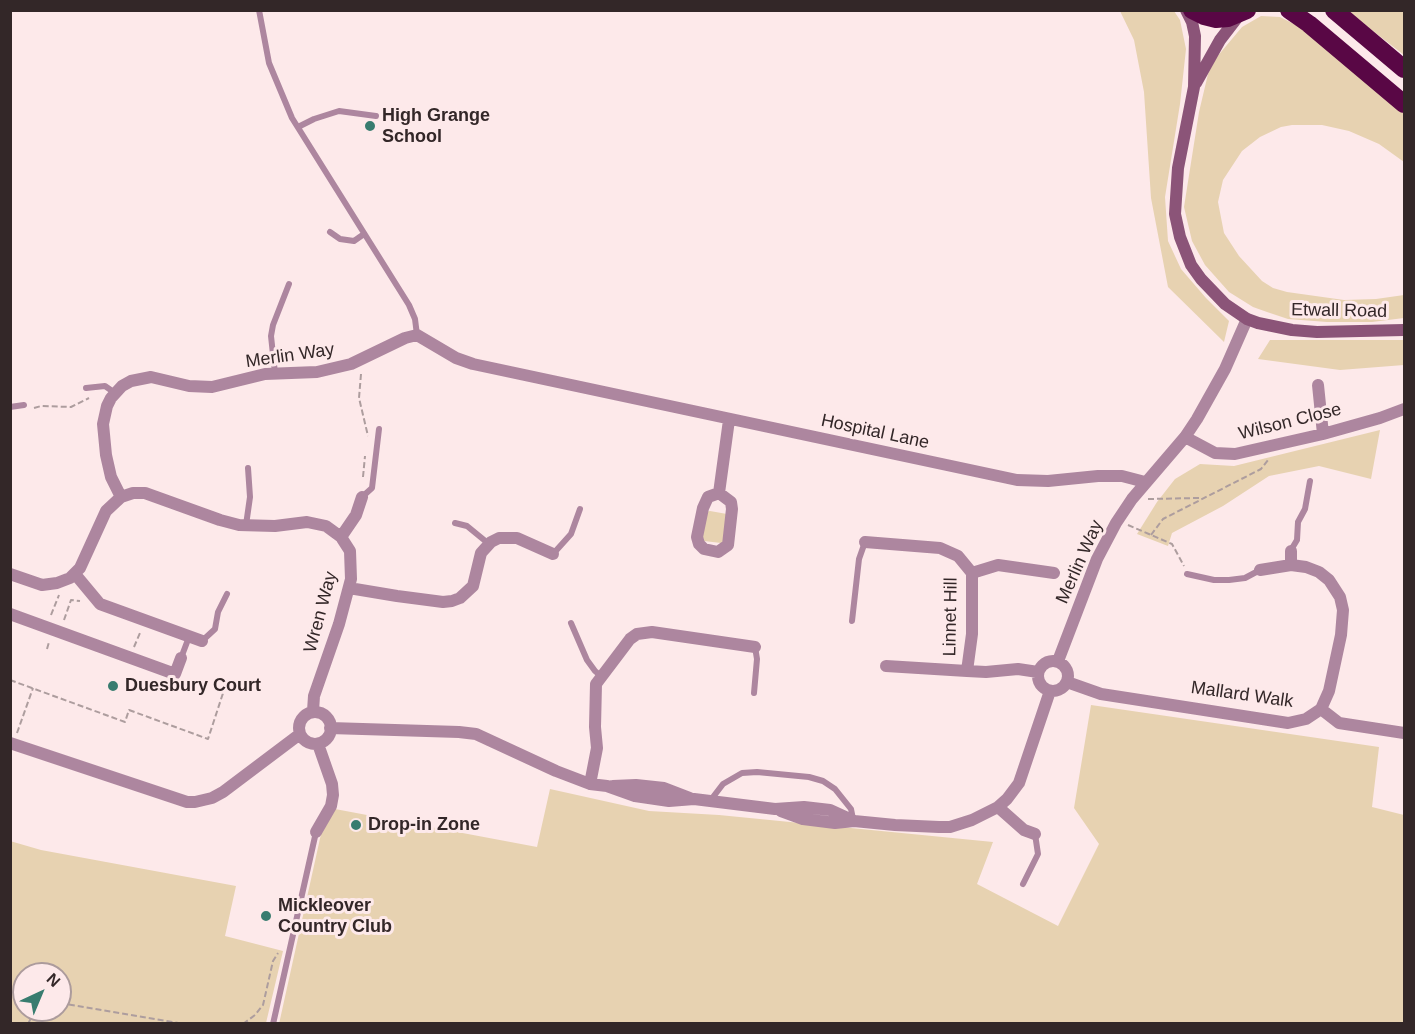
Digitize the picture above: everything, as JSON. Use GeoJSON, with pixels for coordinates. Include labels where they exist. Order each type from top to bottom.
{"type":"FeatureCollection","features":[{"type":"Feature","properties":{"kind":"highway"},"geometry":{"type":"LineString","coordinates":[[1192,10],[1216,19],[1243,12]]}},
{"type":"Feature","properties":{"kind":"highway"},"geometry":{"type":"LineString","coordinates":[[1289,10],[1309,24],[1404,104]]}},
{"type":"Feature","properties":{"kind":"highway"},"geometry":{"type":"LineString","coordinates":[[1334,10],[1404,69]]}},
{"type":"Feature","properties":{"kind":"street","name":"Etwall Road"},"geometry":{"type":"LineString","coordinates":[[1186,10],[1195,36],[1194,87],[1176,188],[1177,225],[1185,252],[1201,279],[1225,304],[1247,319],[1293,330],[1317,332],[1404,330]]}},
{"type":"Feature","properties":{"kind":"street","name":"Etwall Road"},"geometry":{"type":"LineString","coordinates":[[1194,87],[1220,40],[1243,12]]}},
{"type":"Feature","properties":{"kind":"street"},"geometry":{"type":"LineString","coordinates":[[1145,482],[1185,437],[1225,369],[1247,319]]}},
{"type":"Feature","properties":{"kind":"street","name":"Merlin Way"},"geometry":{"type":"LineString","coordinates":[[113,396],[131,381],[142,378],[152,377],[189,386],[212,387],[275,373],[317,372],[351,364],[405,338],[417,335]]}},
{"type":"Feature","properties":{"kind":"street","name":"Hospital Lane"},"geometry":{"type":"LineString","coordinates":[[417,335],[456,358],[473,364],[1017,480],[1048,481],[1122,476],[1145,482]]}},
{"type":"Feature","properties":{"kind":"street"},"geometry":{"type":"LineString","coordinates":[[1318,385],[1323,434]]}},
{"type":"Feature","properties":{"kind":"street"},"geometry":{"type":"LineString","coordinates":[[113,396],[105,414],[103,435],[111,477],[121,497]]}},
{"type":"Feature","properties":{"kind":"street","name":"Wilson Close"},"geometry":{"type":"LineString","coordinates":[[1185,437],[1208,450],[1224,455],[1235,454],[1323,434],[1380,418],[1404,408]]}},
{"type":"Feature","properties":{"kind":"street"},"geometry":{"type":"LineString","coordinates":[[718,493],[729,420]]}},
{"type":"Feature","properties":{"kind":"street","name":"Merlin Way"},"geometry":{"type":"LineString","coordinates":[[1058,661],[1097,559],[1118,520],[1145,482]]}},
{"type":"Feature","properties":{"kind":"street"},"geometry":{"type":"LineString","coordinates":[[10,574],[42,585],[59,583],[75,574],[83,562],[106,511],[121,497],[133,493],[145,493],[220,520],[246,525],[275,526],[307,522],[326,526],[341,537],[356,515],[362,497]]}},
{"type":"Feature","properties":{"kind":"street"},"geometry":{"type":"LineString","coordinates":[[718,493],[731,502],[732,509],[728,545],[718,552],[704,549],[697,537],[702,508],[708,497],[718,493]]}},
{"type":"Feature","properties":{"kind":"street"},"geometry":{"type":"LineString","coordinates":[[349,588],[397,597],[452,601],[460,598],[473,586],[481,553],[499,538],[508,536],[528,542],[553,554]]}},
{"type":"Feature","properties":{"kind":"street","name":"Wren Way"},"geometry":{"type":"LineString","coordinates":[[314,711],[314,696],[349,588],[350,551],[341,537]]}},
{"type":"Feature","properties":{"kind":"street","name":"Linnet Hill"},"geometry":{"type":"LineString","coordinates":[[865,542],[940,548],[958,556],[972,573],[972,634],[967,671],[1018,669],[1038,672]]}},
{"type":"Feature","properties":{"kind":"street"},"geometry":{"type":"LineString","coordinates":[[1291,551],[1291,566]]}},
{"type":"Feature","properties":{"kind":"street"},"geometry":{"type":"LineString","coordinates":[[972,573],[998,565],[1054,573]]}},
{"type":"Feature","properties":{"kind":"street"},"geometry":{"type":"LineString","coordinates":[[1260,570],[1291,566],[1306,567],[1319,572],[1329,580],[1340,597],[1341,635],[1329,691],[1321,709],[1339,723],[1404,734]]}},
{"type":"Feature","properties":{"kind":"street"},"geometry":{"type":"LineString","coordinates":[[75,574],[90,596],[100,604],[202,641]]}},
{"type":"Feature","properties":{"kind":"street"},"geometry":{"type":"LineString","coordinates":[[10,614],[175,674],[181,658]]}},
{"type":"Feature","properties":{"kind":"street"},"geometry":{"type":"LineString","coordinates":[[590,784],[597,748],[596,684],[630,639],[644,632],[755,646]]}},
{"type":"Feature","properties":{"kind":"street"},"geometry":{"type":"LineString","coordinates":[[1048,661],[1058,661],[1068,672],[1067,682],[1060,690],[1050,691],[1042,686],[1038,672],[1048,661]]}},
{"type":"Feature","properties":{"kind":"street"},"geometry":{"type":"LineString","coordinates":[[886,666],[967,671]]}},
{"type":"Feature","properties":{"kind":"street","name":"Mallard Walk"},"geometry":{"type":"LineString","coordinates":[[1067,682],[1101,694],[1288,723],[1306,719],[1321,709]]}},
{"type":"Feature","properties":{"kind":"street"},"geometry":{"type":"LineString","coordinates":[[330,728],[476,734],[590,784],[669,801],[694,799],[775,809],[803,819],[834,823],[854,820],[895,825],[950,827],[972,820],[998,807],[1019,783],[1050,691]]}},
{"type":"Feature","properties":{"kind":"street"},"geometry":{"type":"LineString","coordinates":[[314,711],[327,717],[330,722],[330,732],[318,744],[309,743],[300,734],[299,729],[302,718],[314,711]]}},
{"type":"Feature","properties":{"kind":"street"},"geometry":{"type":"LineString","coordinates":[[12,743],[187,802],[195,802],[212,798],[223,792],[300,734]]}},
{"type":"Feature","properties":{"kind":"street"},"geometry":{"type":"LineString","coordinates":[[316,832],[331,806],[333,795],[332,784],[318,744]]}},
{"type":"Feature","properties":{"kind":"street"},"geometry":{"type":"LineString","coordinates":[[998,807],[1024,830],[1035,834]]}},
{"type":"Feature","properties":{"kind":"lane"},"geometry":{"type":"LineString","coordinates":[[259,10],[268,63],[298,127],[409,305],[415,319],[417,335]]}},
{"type":"Feature","properties":{"kind":"lane"},"geometry":{"type":"LineString","coordinates":[[298,127],[339,111],[376,116]]}},
{"type":"Feature","properties":{"kind":"lane"},"geometry":{"type":"LineString","coordinates":[[330,232],[340,239],[354,241],[364,234]]}},
{"type":"Feature","properties":{"kind":"lane"},"geometry":{"type":"LineString","coordinates":[[275,373],[271,336],[289,284]]}},
{"type":"Feature","properties":{"kind":"lane"},"geometry":{"type":"LineString","coordinates":[[86,388],[105,387],[113,396]]}},
{"type":"Feature","properties":{"kind":"lane"},"geometry":{"type":"LineString","coordinates":[[10,407],[24,405]]}},
{"type":"Feature","properties":{"kind":"lane"},"geometry":{"type":"LineString","coordinates":[[362,497],[372,488],[379,429]]}},
{"type":"Feature","properties":{"kind":"lane"},"geometry":{"type":"LineString","coordinates":[[246,525],[250,497],[248,468]]}},
{"type":"Feature","properties":{"kind":"lane"},"geometry":{"type":"LineString","coordinates":[[1291,551],[1297,540],[1298,522],[1305,509],[1310,481]]}},
{"type":"Feature","properties":{"kind":"lane"},"geometry":{"type":"LineString","coordinates":[[553,554],[571,534],[580,509]]}},
{"type":"Feature","properties":{"kind":"lane"},"geometry":{"type":"LineString","coordinates":[[455,523],[468,526],[489,544]]}},
{"type":"Feature","properties":{"kind":"lane"},"geometry":{"type":"LineString","coordinates":[[852,621],[859,560],[865,542]]}},
{"type":"Feature","properties":{"kind":"lane"},"geometry":{"type":"LineString","coordinates":[[1187,574],[1214,580],[1229,580],[1245,578],[1260,570]]}},
{"type":"Feature","properties":{"kind":"lane"},"geometry":{"type":"LineString","coordinates":[[202,641],[215,629],[218,612],[228,594]]}},
{"type":"Feature","properties":{"kind":"lane"},"geometry":{"type":"LineString","coordinates":[[571,623],[587,660],[601,676]]}},
{"type":"Feature","properties":{"kind":"lane"},"geometry":{"type":"LineString","coordinates":[[181,658],[189,637]]}},
{"type":"Feature","properties":{"kind":"lane"},"geometry":{"type":"LineString","coordinates":[[754,693],[757,659],[755,646]]}},
{"type":"Feature","properties":{"kind":"lane"},"geometry":{"type":"LineString","coordinates":[[710,801],[723,784],[742,773],[757,772],[809,777],[823,781],[835,789],[850,809],[854,820]]}},
{"type":"Feature","properties":{"kind":"lane"},"geometry":{"type":"LineString","coordinates":[[273,1023],[316,832]]}},
{"type":"Feature","properties":{"kind":"lane"},"geometry":{"type":"LineString","coordinates":[[1023,884],[1038,854],[1035,834]]}},
{"type":"Feature","properties":{"kind":"path"},"geometry":{"type":"LineString","coordinates":[[362,359],[359,398],[368,439]]}},
{"type":"Feature","properties":{"kind":"path"},"geometry":{"type":"LineString","coordinates":[[32,409],[41,406],[71,407],[96,394],[113,396]]}},
{"type":"Feature","properties":{"kind":"path"},"geometry":{"type":"LineString","coordinates":[[1151,535],[1163,519],[1261,469],[1283,443]]}},
{"type":"Feature","properties":{"kind":"path"},"geometry":{"type":"LineString","coordinates":[[362,497],[363,467],[367,450]]}},
{"type":"Feature","properties":{"kind":"path"},"geometry":{"type":"LineString","coordinates":[[1137,493],[1147,499],[1202,498]]}},
{"type":"Feature","properties":{"kind":"path"},"geometry":{"type":"LineString","coordinates":[[1118,520],[1172,544],[1187,574]]}},
{"type":"Feature","properties":{"kind":"path"},"geometry":{"type":"LineString","coordinates":[[49,621],[60,592],[59,583]]}},
{"type":"Feature","properties":{"kind":"path"},"geometry":{"type":"LineString","coordinates":[[62,624],[71,600],[82,601],[90,596]]}},
{"type":"Feature","properties":{"kind":"path"},"geometry":{"type":"LineString","coordinates":[[130,658],[144,620]]}},
{"type":"Feature","properties":{"kind":"path"},"geometry":{"type":"LineString","coordinates":[[10,680],[125,722],[129,710],[208,739],[226,684]]}},
{"type":"Feature","properties":{"kind":"path"},"geometry":{"type":"LineString","coordinates":[[12,743],[33,688]]}},
{"type":"Feature","properties":{"kind":"path"},"geometry":{"type":"LineString","coordinates":[[243,1023],[255,1015],[263,1005],[273,961],[282,948],[290,950]]}},
{"type":"Feature","properties":{"kind":"path"},"geometry":{"type":"LineString","coordinates":[[72,1005],[184,1023]]}},
{"type":"Feature","properties":{"kind":"shaded area"},"geometry":{"type":"Polygon","coordinates":[[[1120,11],[1174,11],[1180,20],[1186,49],[1165,197],[1168,241],[1181,269],[1229,321],[1224,342],[1168,287],[1151,198],[1144,92],[1134,40],[1120,11]]]}},
{"type":"Feature","properties":{"kind":"shaded area"},"geometry":{"type":"Polygon","coordinates":[[[1347,11],[1404,11],[1404,55],[1351,14],[1347,11]]]}},
{"type":"Feature","properties":{"kind":"shaded area"},"geometry":{"type":"Polygon","coordinates":[[[1261,16],[1280,17],[1300,27],[1404,114],[1404,162],[1379,144],[1349,131],[1322,125],[1281,127],[1260,137],[1242,151],[1223,180],[1218,202],[1224,233],[1239,256],[1262,281],[1273,288],[1344,300],[1404,295],[1404,318],[1372,322],[1327,322],[1288,319],[1253,307],[1229,292],[1205,265],[1192,241],[1184,207],[1199,112],[1208,74],[1216,58],[1242,27],[1261,16]]]}},
{"type":"Feature","properties":{"kind":"shaded area"},"geometry":{"type":"Polygon","coordinates":[[[1270,340],[1404,340],[1404,365],[1340,370],[1258,359],[1270,340]]]}},
{"type":"Feature","properties":{"kind":"shaded area"},"geometry":{"type":"Polygon","coordinates":[[[1380,430],[1371,479],[1319,466],[1269,476],[1223,506],[1172,533],[1168,546],[1137,534],[1175,479],[1200,464],[1234,466],[1380,430]]]}},
{"type":"Feature","properties":{"kind":"shaded area"},"geometry":{"type":"Polygon","coordinates":[[[706,512],[727,514],[725,540],[721,543],[704,541],[702,534],[706,512]]]}},
{"type":"Feature","properties":{"kind":"shaded area"},"geometry":{"type":"Polygon","coordinates":[[[1091,705],[1379,747],[1372,807],[1404,815],[1404,1023],[279,1024],[321,834],[335,809],[537,847],[550,789],[649,811],[719,815],[993,842],[977,884],[1058,926],[1099,844],[1074,808],[1091,705]]]}},
{"type":"Feature","properties":{"kind":"shaded area"},"geometry":{"type":"Polygon","coordinates":[[[10,841],[41,850],[236,886],[225,936],[283,951],[266,1023],[11,1023],[10,841]]]}},
{"type":"Feature","properties":{"kind":"place","name":"High Grange School"},"geometry":{"type":"Point","coordinates":[370,126]}},
{"type":"Feature","properties":{"kind":"place","name":"Duesbury Court"},"geometry":{"type":"Point","coordinates":[113,686]}},
{"type":"Feature","properties":{"kind":"place","name":"Drop-in Zone"},"geometry":{"type":"Point","coordinates":[356,825]}},
{"type":"Feature","properties":{"kind":"place","name":"Mickleover Country Club"},"geometry":{"type":"Point","coordinates":[266,916]}}]}
